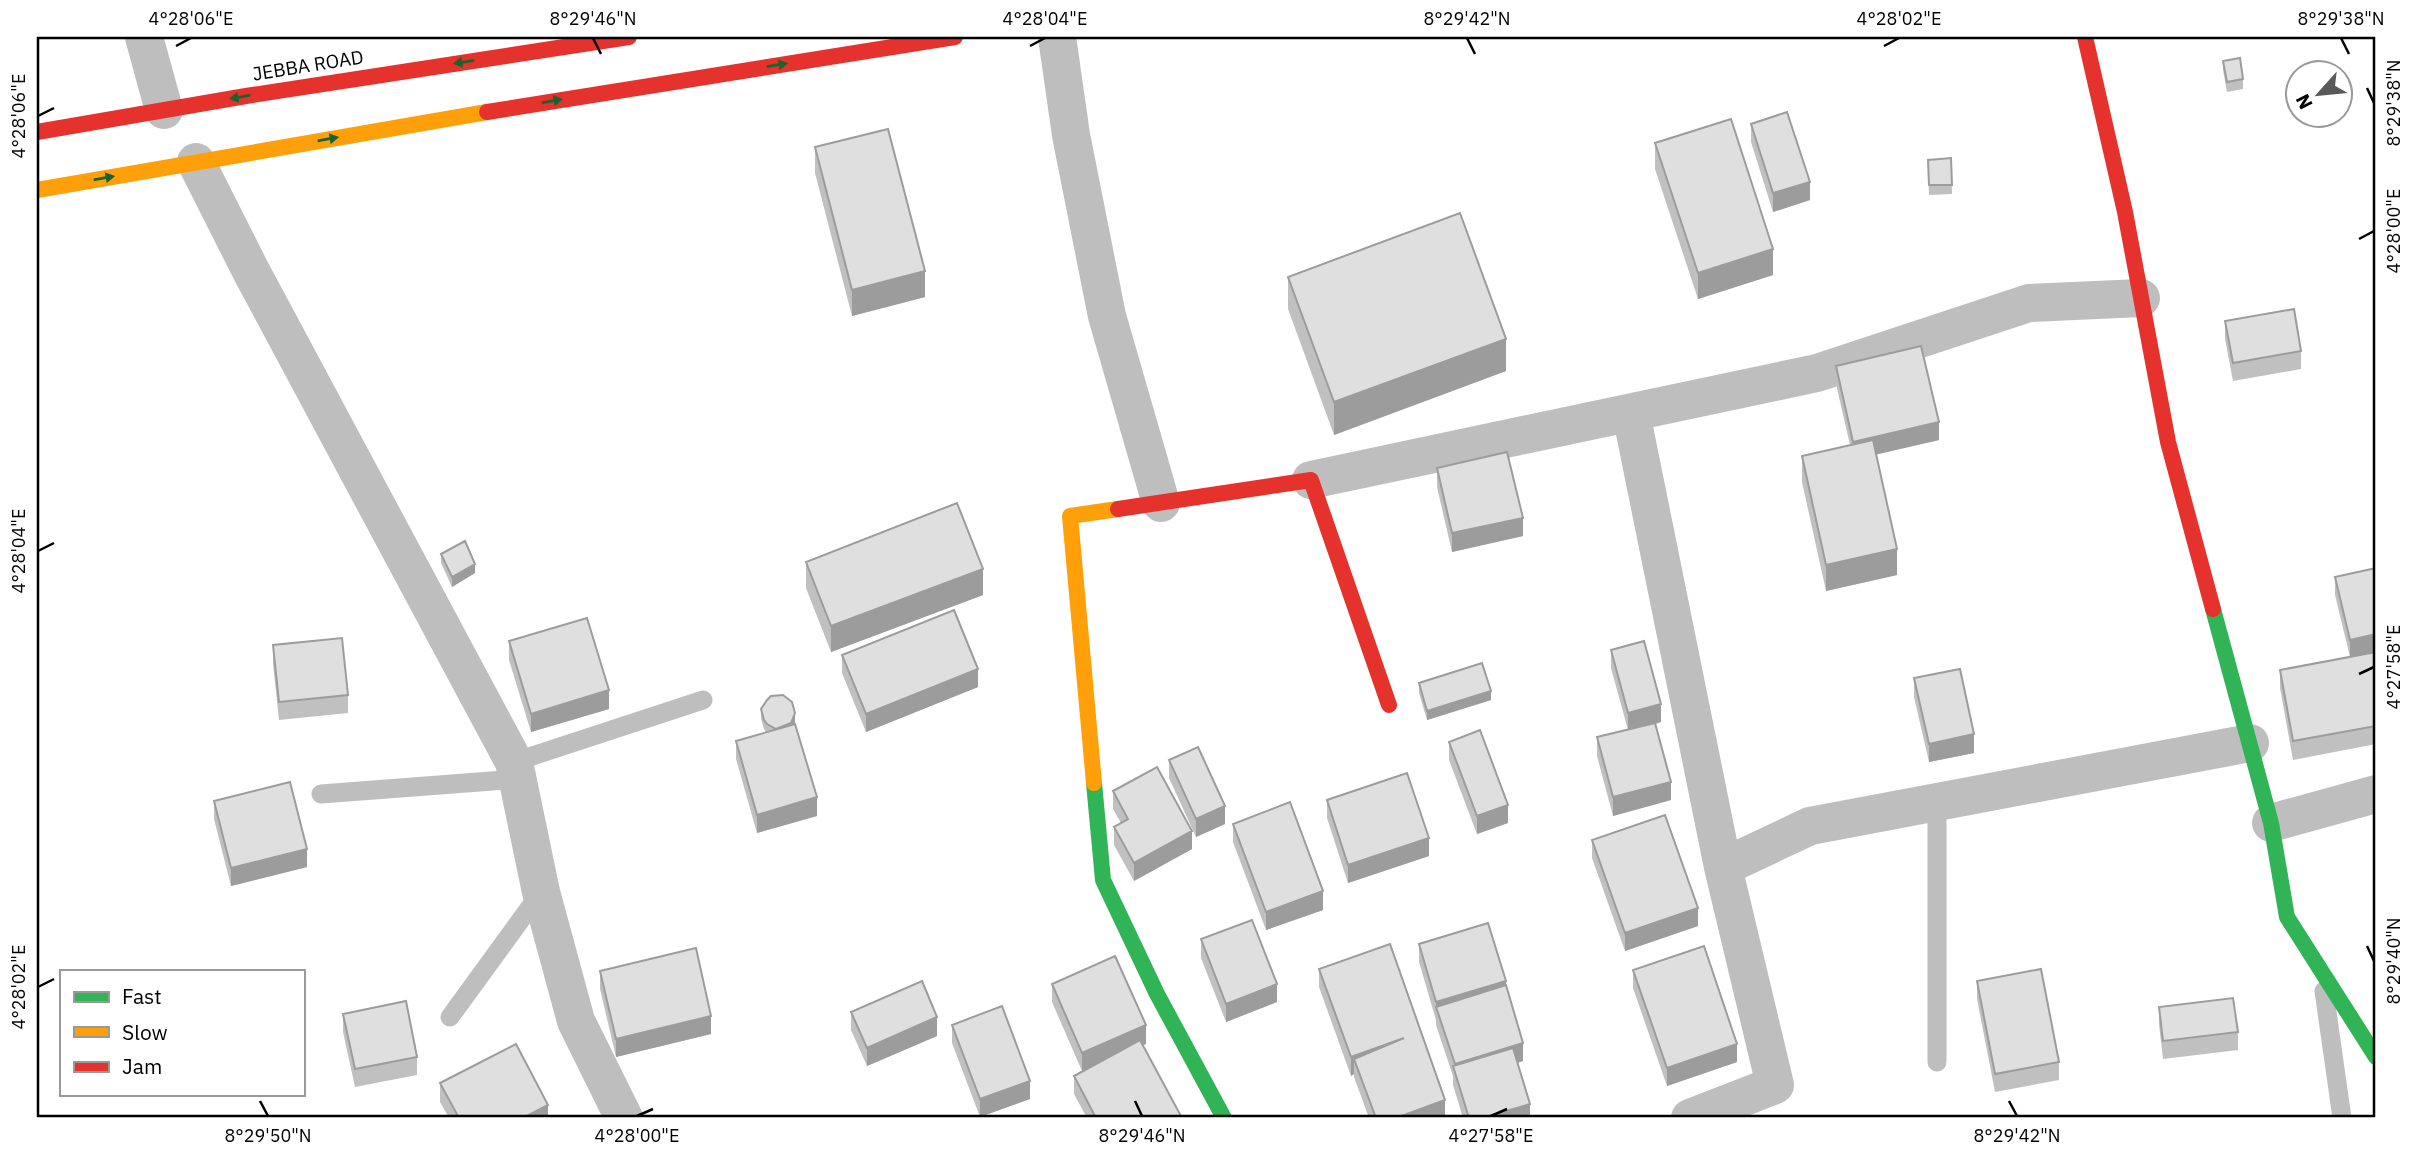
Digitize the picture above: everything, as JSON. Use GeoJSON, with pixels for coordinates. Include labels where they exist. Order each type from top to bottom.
{"type":"FeatureCollection","features":[{"type":"Feature","properties":{"kind":"main road","name":"JEBBA ROAD"},"geometry":{"type":"LineString","coordinates":[[37,132],[629,37]]}},
{"type":"Feature","properties":{"kind":"main road"},"geometry":{"type":"LineString","coordinates":[[37,190],[613,90],[955,37]]}},
{"type":"Feature","properties":{"kind":"main road"},"geometry":{"type":"LineString","coordinates":[[2085,37],[2124,212],[2168,442],[2271,823],[2287,917],[2376,1057]]}},
{"type":"Feature","properties":{"kind":"main road"},"geometry":{"type":"LineString","coordinates":[[1224,1118],[1157,994],[1103,880],[1070,516],[1311,480],[1389,705]]}},
{"type":"Feature","properties":{"kind":"street"},"geometry":{"type":"LineString","coordinates":[[144,37],[164,110]]}},
{"type":"Feature","properties":{"kind":"street"},"geometry":{"type":"LineString","coordinates":[[1057,37],[1071,135],[1107,316],[1161,503]]}},
{"type":"Feature","properties":{"kind":"street"},"geometry":{"type":"LineString","coordinates":[[196,162],[516,771],[541,892],[576,1021],[624,1118]]}},
{"type":"Feature","properties":{"kind":"street"},"geometry":{"type":"LineString","coordinates":[[1311,480],[1817,373],[2029,303],[2141,298]]}},
{"type":"Feature","properties":{"kind":"street"},"geometry":{"type":"LineString","coordinates":[[1631,412],[1723,867],[1775,1085],[1696,1117]]}},
{"type":"Feature","properties":{"kind":"street"},"geometry":{"type":"LineString","coordinates":[[1723,867],[1810,826],[2250,743]]}},
{"type":"Feature","properties":{"kind":"street"},"geometry":{"type":"LineString","coordinates":[[2271,823],[2376,794]]}},
{"type":"Feature","properties":{"kind":"lane"},"geometry":{"type":"LineString","coordinates":[[321,794],[516,771],[703,700]]}},
{"type":"Feature","properties":{"kind":"lane"},"geometry":{"type":"LineString","coordinates":[[1937,802],[1937,1062]]}},
{"type":"Feature","properties":{"kind":"lane"},"geometry":{"type":"LineString","coordinates":[[450,1017],[541,892]]}},
{"type":"Feature","properties":{"kind":"lane"},"geometry":{"type":"LineString","coordinates":[[2320,968],[2342,1118]]}},
{"type":"Feature","properties":{"kind":"building"},"geometry":{"type":"Polygon","coordinates":[[[2240,58],[2243,79],[2227,82],[2223,61],[2240,58]]]}},
{"type":"Feature","properties":{"kind":"building"},"geometry":{"type":"Polygon","coordinates":[[[1787,112],[1810,182],[1773,193],[1751,124],[1787,112]]]}},
{"type":"Feature","properties":{"kind":"building"},"geometry":{"type":"Polygon","coordinates":[[[1731,119],[1773,249],[1698,273],[1655,143],[1731,119]]]}},
{"type":"Feature","properties":{"kind":"building"},"geometry":{"type":"Polygon","coordinates":[[[888,129],[925,271],[852,290],[815,147],[888,129]]]}},
{"type":"Feature","properties":{"kind":"building"},"geometry":{"type":"Polygon","coordinates":[[[1951,158],[1952,185],[1929,185],[1928,160],[1951,158]]]}},
{"type":"Feature","properties":{"kind":"building"},"geometry":{"type":"Polygon","coordinates":[[[1460,213],[1506,339],[1334,402],[1288,277],[1460,213]]]}},
{"type":"Feature","properties":{"kind":"building"},"geometry":{"type":"Polygon","coordinates":[[[2294,309],[2301,351],[2233,363],[2225,321],[2294,309]]]}},
{"type":"Feature","properties":{"kind":"building"},"geometry":{"type":"Polygon","coordinates":[[[1921,346],[1939,422],[1853,442],[1836,366],[1921,346]]]}},
{"type":"Feature","properties":{"kind":"building"},"geometry":{"type":"Polygon","coordinates":[[[1873,440],[1897,549],[1826,565],[1802,456],[1873,440]]]}},
{"type":"Feature","properties":{"kind":"building"},"geometry":{"type":"Polygon","coordinates":[[[1507,452],[1523,518],[1452,533],[1437,468],[1507,452]]]}},
{"type":"Feature","properties":{"kind":"building"},"geometry":{"type":"Polygon","coordinates":[[[957,503],[983,569],[831,626],[806,562],[957,503]]]}},
{"type":"Feature","properties":{"kind":"building"},"geometry":{"type":"Polygon","coordinates":[[[465,541],[475,564],[452,577],[441,554],[465,541]]]}},
{"type":"Feature","properties":{"kind":"building"},"geometry":{"type":"Polygon","coordinates":[[[2376,568],[2376,634],[2350,640],[2335,577],[2376,568]]]}},
{"type":"Feature","properties":{"kind":"building"},"geometry":{"type":"Polygon","coordinates":[[[954,610],[978,669],[866,714],[842,655],[954,610]]]}},
{"type":"Feature","properties":{"kind":"building"},"geometry":{"type":"Polygon","coordinates":[[[587,618],[609,690],[531,714],[509,641],[587,618]]]}},
{"type":"Feature","properties":{"kind":"building"},"geometry":{"type":"Polygon","coordinates":[[[342,638],[348,695],[279,702],[273,645],[342,638]]]}},
{"type":"Feature","properties":{"kind":"building"},"geometry":{"type":"Polygon","coordinates":[[[1644,641],[1661,704],[1628,713],[1611,650],[1644,641]]]}},
{"type":"Feature","properties":{"kind":"building"},"geometry":{"type":"Polygon","coordinates":[[[2376,652],[2376,726],[2293,741],[2280,670],[2376,652]]]}},
{"type":"Feature","properties":{"kind":"building"},"geometry":{"type":"Polygon","coordinates":[[[1482,663],[1491,691],[1427,711],[1419,683],[1482,663]]]}},
{"type":"Feature","properties":{"kind":"building"},"geometry":{"type":"Polygon","coordinates":[[[1960,669],[1974,734],[1929,744],[1914,678],[1960,669]]]}},
{"type":"Feature","properties":{"kind":"building"},"geometry":{"type":"Polygon","coordinates":[[[783,695],[792,702],[795,713],[791,723],[776,729],[764,720],[761,709],[771,696],[783,695]]]}},
{"type":"Feature","properties":{"kind":"building"},"geometry":{"type":"Polygon","coordinates":[[[1655,723],[1671,782],[1613,797],[1597,737],[1655,723]]]}},
{"type":"Feature","properties":{"kind":"building"},"geometry":{"type":"Polygon","coordinates":[[[795,724],[817,797],[757,815],[736,741],[795,724]]]}},
{"type":"Feature","properties":{"kind":"building"},"geometry":{"type":"Polygon","coordinates":[[[1480,730],[1508,805],[1477,816],[1449,742],[1480,730]]]}},
{"type":"Feature","properties":{"kind":"building"},"geometry":{"type":"Polygon","coordinates":[[[1198,747],[1225,806],[1196,819],[1169,760],[1198,747]]]}},
{"type":"Feature","properties":{"kind":"building"},"geometry":{"type":"Polygon","coordinates":[[[1157,767],[1192,831],[1134,863],[1114,827],[1128,819],[1113,791],[1157,767]]]}},
{"type":"Feature","properties":{"kind":"building"},"geometry":{"type":"Polygon","coordinates":[[[1407,773],[1429,838],[1348,865],[1327,800],[1407,773]]]}},
{"type":"Feature","properties":{"kind":"building"},"geometry":{"type":"Polygon","coordinates":[[[290,782],[307,849],[231,868],[214,801],[290,782]]]}},
{"type":"Feature","properties":{"kind":"building"},"geometry":{"type":"Polygon","coordinates":[[[1290,802],[1323,891],[1266,912],[1233,824],[1290,802]]]}},
{"type":"Feature","properties":{"kind":"building"},"geometry":{"type":"Polygon","coordinates":[[[1665,815],[1698,908],[1625,933],[1592,840],[1665,815]]]}},
{"type":"Feature","properties":{"kind":"building"},"geometry":{"type":"Polygon","coordinates":[[[1252,920],[1277,984],[1226,1004],[1201,939],[1252,920]]]}},
{"type":"Feature","properties":{"kind":"building"},"geometry":{"type":"Polygon","coordinates":[[[1488,923],[1506,981],[1436,1002],[1419,944],[1488,923]]]}},
{"type":"Feature","properties":{"kind":"building"},"geometry":{"type":"Polygon","coordinates":[[[1390,944],[1445,1100],[1396,1118],[1376,1118],[1354,1059],[1404,1038],[1351,1057],[1319,969],[1390,944]]]}},
{"type":"Feature","properties":{"kind":"building"},"geometry":{"type":"Polygon","coordinates":[[[1704,946],[1737,1044],[1667,1068],[1633,970],[1704,946]]]}},
{"type":"Feature","properties":{"kind":"building"},"geometry":{"type":"Polygon","coordinates":[[[696,948],[711,1016],[616,1039],[600,971],[696,948]]]}},
{"type":"Feature","properties":{"kind":"building"},"geometry":{"type":"Polygon","coordinates":[[[1115,956],[1146,1025],[1082,1053],[1052,984],[1115,956]]]}},
{"type":"Feature","properties":{"kind":"building"},"geometry":{"type":"Polygon","coordinates":[[[2041,969],[2059,1062],[1995,1074],[1977,981],[2041,969]]]}},
{"type":"Feature","properties":{"kind":"building"},"geometry":{"type":"Polygon","coordinates":[[[922,981],[937,1017],[867,1048],[851,1012],[922,981]]]}},
{"type":"Feature","properties":{"kind":"building"},"geometry":{"type":"Polygon","coordinates":[[[1506,985],[1523,1043],[1455,1064],[1436,1007],[1506,985]]]}},
{"type":"Feature","properties":{"kind":"building"},"geometry":{"type":"Polygon","coordinates":[[[2233,998],[2238,1032],[2163,1041],[2159,1007],[2233,998]]]}},
{"type":"Feature","properties":{"kind":"building"},"geometry":{"type":"Polygon","coordinates":[[[406,1001],[417,1057],[355,1069],[343,1014],[406,1001]]]}},
{"type":"Feature","properties":{"kind":"building"},"geometry":{"type":"Polygon","coordinates":[[[1002,1006],[1030,1081],[980,1099],[952,1025],[1002,1006]]]}},
{"type":"Feature","properties":{"kind":"building"},"geometry":{"type":"Polygon","coordinates":[[[1140,1040],[1182,1118],[1096,1118],[1074,1076],[1140,1040]]]}},
{"type":"Feature","properties":{"kind":"building"},"geometry":{"type":"Polygon","coordinates":[[[516,1044],[548,1105],[523,1118],[459,1118],[440,1083],[516,1044]]]}},
{"type":"Feature","properties":{"kind":"building"},"geometry":{"type":"Polygon","coordinates":[[[1513,1048],[1530,1104],[1482,1118],[1469,1118],[1453,1066],[1513,1048]]]}},
{"type":"Feature","properties":{"kind":"traffic: fast"},"geometry":{"type":"LineString","coordinates":[[2213,609],[2271,823],[2287,917],[2376,1057]]}},
{"type":"Feature","properties":{"kind":"traffic: fast"},"geometry":{"type":"LineString","coordinates":[[1094,783],[1103,880],[1157,994],[1224,1118]]}},
{"type":"Feature","properties":{"kind":"traffic: slow"},"geometry":{"type":"LineString","coordinates":[[37,190],[487,112]]}},
{"type":"Feature","properties":{"kind":"traffic: slow"},"geometry":{"type":"LineString","coordinates":[[1094,783],[1070,516],[1118,509]]}},
{"type":"Feature","properties":{"kind":"traffic: jam"},"geometry":{"type":"LineString","coordinates":[[37,132],[246,96],[629,37]]}},
{"type":"Feature","properties":{"kind":"traffic: jam"},"geometry":{"type":"LineString","coordinates":[[487,112],[955,37]]}},
{"type":"Feature","properties":{"kind":"traffic: jam"},"geometry":{"type":"LineString","coordinates":[[2085,37],[2125,212],[2168,442],[2213,609]]}},
{"type":"Feature","properties":{"kind":"traffic: jam"},"geometry":{"type":"LineString","coordinates":[[1118,509],[1311,480],[1389,705]]}}]}
